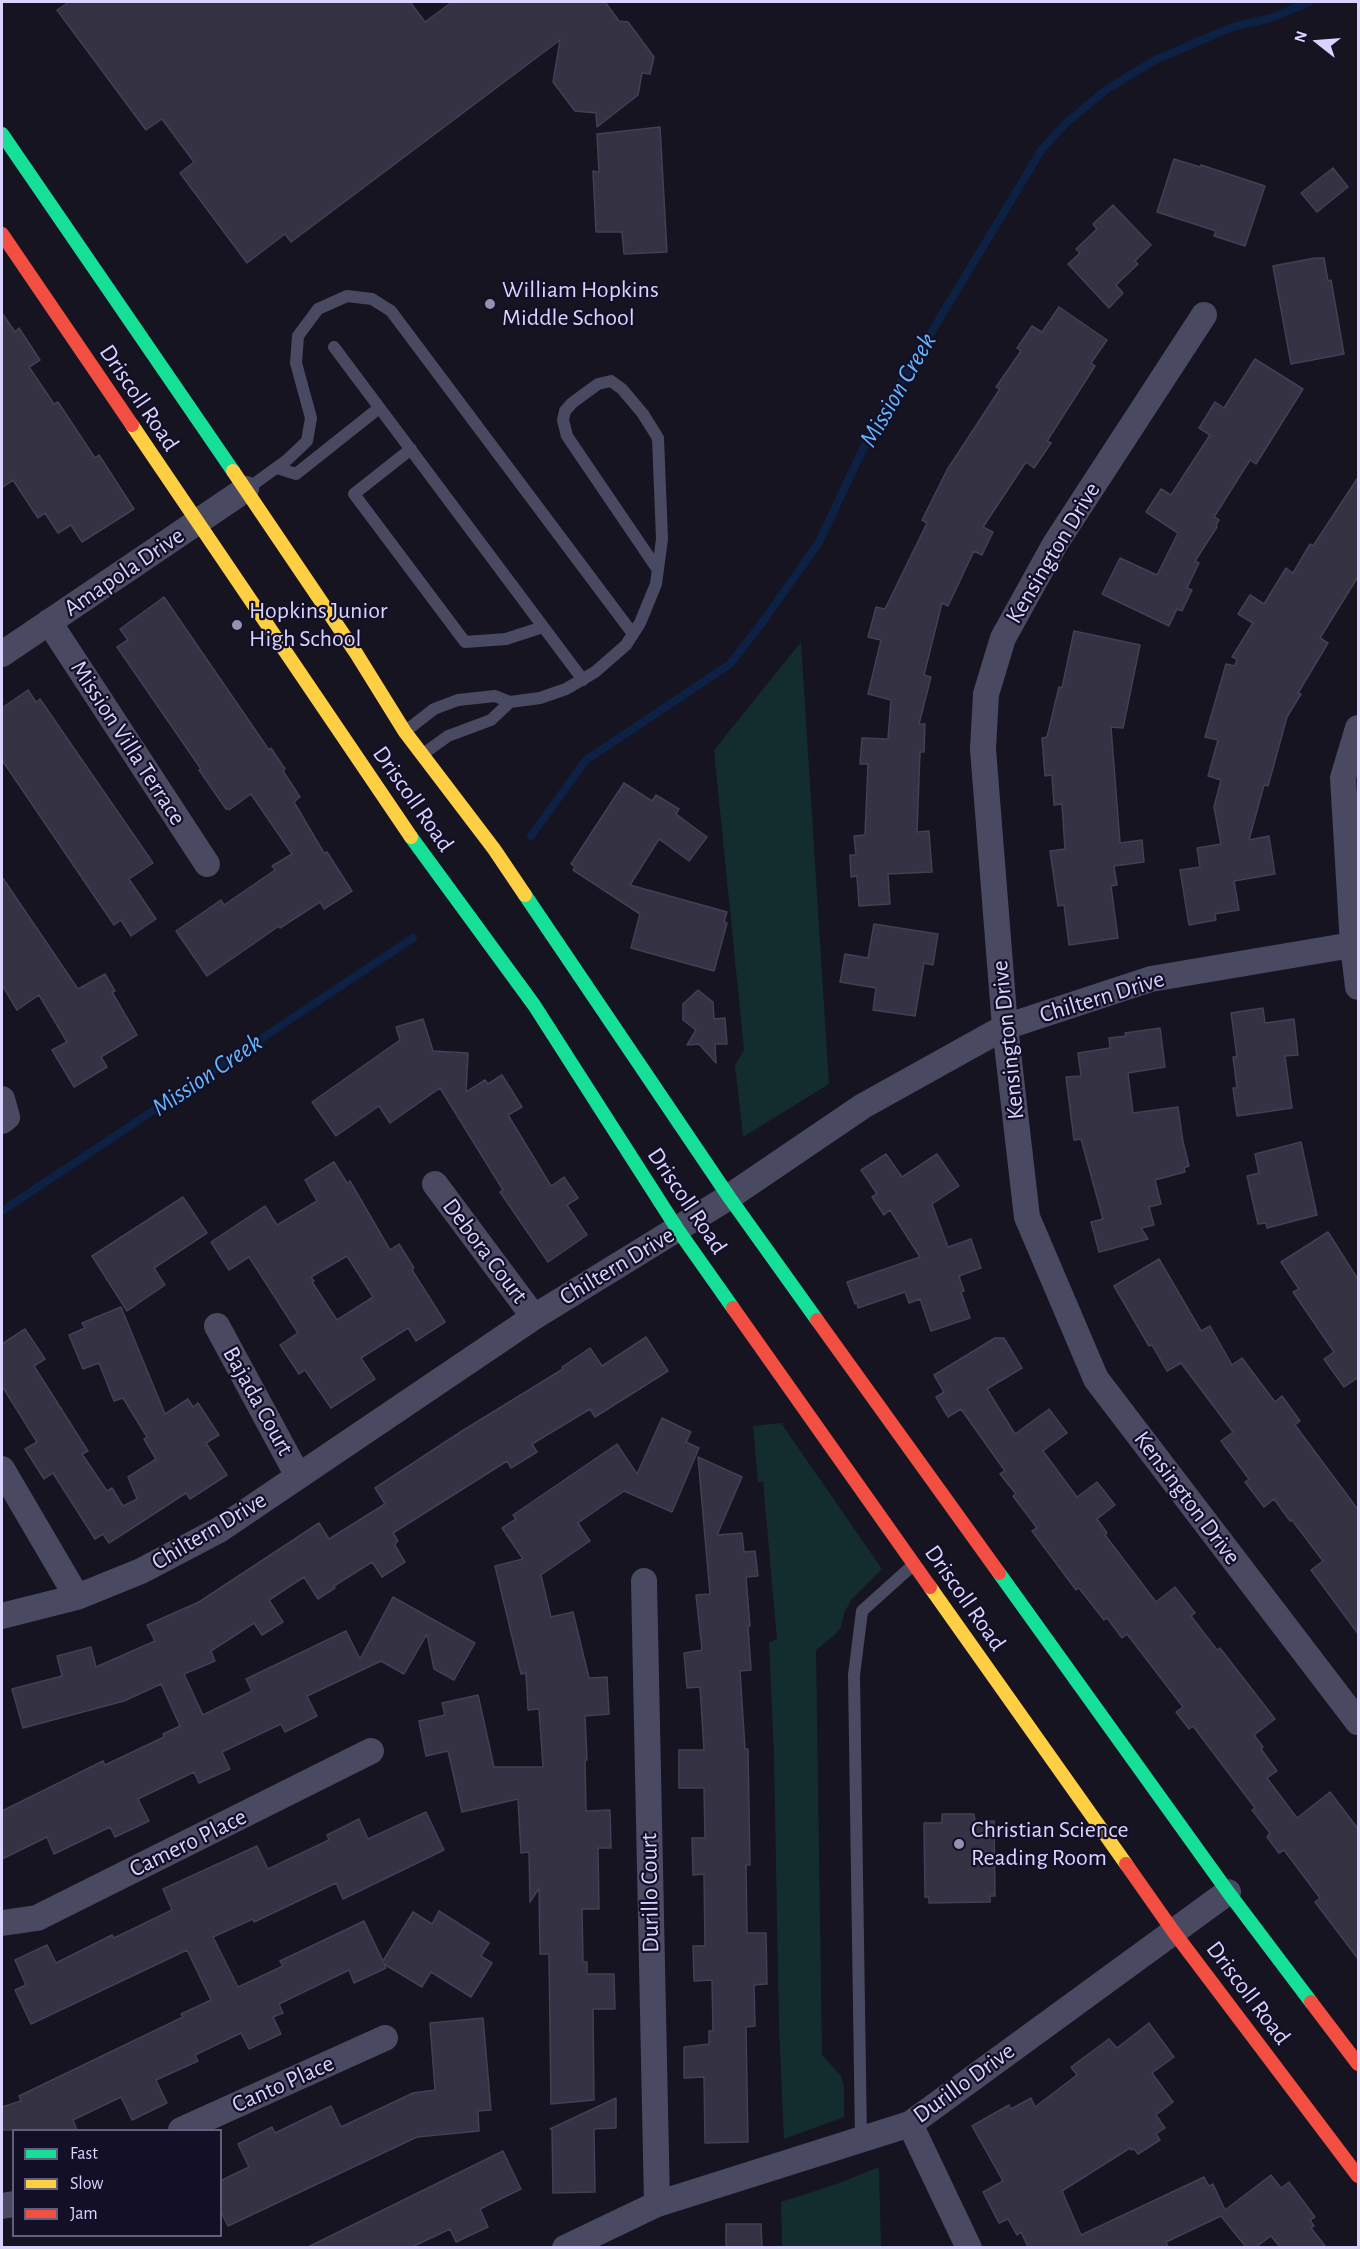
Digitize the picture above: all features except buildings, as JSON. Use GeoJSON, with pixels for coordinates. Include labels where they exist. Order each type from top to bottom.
{"type":"FeatureCollection","features":[{"type":"Feature","properties":{"kind":"street","name":"Driscoll Road"},"geometry":{"type":"LineString","coordinates":[[2,134],[246,489],[356,653],[405,732],[494,849],[729,1197],[1228,1892],[1359,2064]]}},
{"type":"Feature","properties":{"kind":"street","name":"Driscoll Road"},"geometry":{"type":"LineString","coordinates":[[5,245],[413,839],[534,1005],[678,1230],[1173,1931],[1359,2176]]}},
{"type":"Feature","properties":{"kind":"street","name":"Kensington Drive"},"geometry":{"type":"LineString","coordinates":[[1204,315],[1055,544],[1003,638],[986,694],[983,749],[1005,1027],[1027,1217],[1096,1379],[1359,1722]]}},
{"type":"Feature","properties":{"kind":"street","name":"Amapola Drive"},"geometry":{"type":"LineString","coordinates":[[2,654],[246,489]]}},
{"type":"Feature","properties":{"kind":"street","name":"Mission Villa Terrace"},"geometry":{"type":"LineString","coordinates":[[49,622],[207,864]]}},
{"type":"Feature","properties":{"kind":"street"},"geometry":{"type":"LineString","coordinates":[[1359,728],[1343,778],[1359,987]]}},
{"type":"Feature","properties":{"kind":"street","name":"Chiltern Drive"},"geometry":{"type":"LineString","coordinates":[[2,1616],[76,1597],[141,1571],[219,1530],[534,1317],[678,1230],[862,1106],[1005,1027],[1151,979],[1356,944]]}},
{"type":"Feature","properties":{"kind":"street","name":"Debora Court"},"geometry":{"type":"LineString","coordinates":[[435,1184],[534,1317]]}},
{"type":"Feature","properties":{"kind":"street","name":"Bajada Court"},"geometry":{"type":"LineString","coordinates":[[217,1326],[298,1476]]}},
{"type":"Feature","properties":{"kind":"street"},"geometry":{"type":"LineString","coordinates":[[2,1469],[76,1597]]}},
{"type":"Feature","properties":{"kind":"street","name":"Durillo Court"},"geometry":{"type":"LineString","coordinates":[[644,1581],[657,2204]]}},
{"type":"Feature","properties":{"kind":"street","name":"Camero Place"},"geometry":{"type":"LineString","coordinates":[[2,1923],[37,1918],[371,1751]]}},
{"type":"Feature","properties":{"kind":"street","name":"Durillo Drive"},"geometry":{"type":"LineString","coordinates":[[565,2247],[657,2204],[910,2124],[1228,1892]]}},
{"type":"Feature","properties":{"kind":"street","name":"Canto Place"},"geometry":{"type":"LineString","coordinates":[[183,2129],[385,2038]]}},
{"type":"Feature","properties":{"kind":"street"},"geometry":{"type":"LineString","coordinates":[[910,2124],[969,2247]]}},
{"type":"Feature","properties":{"kind":"lane"},"geometry":{"type":"LineString","coordinates":[[246,489],[278,468],[307,441],[310,418],[296,363],[298,336],[318,309],[347,296],[372,299],[391,311],[633,634]]}},
{"type":"Feature","properties":{"kind":"lane"},"geometry":{"type":"LineString","coordinates":[[334,347],[583,680]]}},
{"type":"Feature","properties":{"kind":"lane"},"geometry":{"type":"LineString","coordinates":[[405,732],[434,709],[458,700],[495,696],[510,702],[540,699],[566,689],[595,672],[626,645],[640,623],[656,584],[658,570],[662,540],[657,438],[643,414],[622,389],[611,381],[598,384],[565,411],[563,420],[567,436],[658,570]]}},
{"type":"Feature","properties":{"kind":"lane"},"geometry":{"type":"LineString","coordinates":[[278,468],[296,474],[379,408]]}},
{"type":"Feature","properties":{"kind":"lane"},"geometry":{"type":"LineString","coordinates":[[411,449],[354,494],[465,642],[506,639],[543,627]]}},
{"type":"Feature","properties":{"kind":"lane"},"geometry":{"type":"LineString","coordinates":[[422,754],[448,736],[491,720],[510,702]]}},
{"type":"Feature","properties":{"kind":"lane"},"geometry":{"type":"LineString","coordinates":[[861,2139],[855,1675],[862,1611],[914,1565]]}},
{"type":"Feature","properties":{"kind":"green space"},"geometry":{"type":"Polygon","coordinates":[[[801,642],[829,1084],[743,1137],[735,1065],[744,1050],[714,750],[801,642]]]}},
{"type":"Feature","properties":{"kind":"green space"},"geometry":{"type":"Polygon","coordinates":[[[781,1423],[882,1569],[852,1599],[836,1634],[816,1650],[822,2055],[841,2076],[844,2086],[844,2117],[784,2139],[769,1642],[777,1639],[763,1482],[758,1482],[753,1426],[781,1423]]]}},
{"type":"Feature","properties":{"kind":"green space"},"geometry":{"type":"Polygon","coordinates":[[[879,2167],[881,2247],[782,2247],[781,2202],[837,2184],[879,2167]]]}},
{"type":"Feature","properties":{"kind":"waterway","name":"Mission Creek"},"geometry":{"type":"LineString","coordinates":[[531,836],[586,760],[730,664],[764,620],[819,542],[871,432],[1042,149],[1066,123],[1107,89],[1155,60],[1232,27],[1271,18],[1309,2]]}},
{"type":"Feature","properties":{"kind":"waterway","name":"Mission Creek"},"geometry":{"type":"LineString","coordinates":[[2,1211],[413,938]]}},
{"type":"Feature","properties":{"kind":"traffic: fast"},"geometry":{"type":"LineString","coordinates":[[2,134],[233,471]]}},
{"type":"Feature","properties":{"kind":"traffic: fast"},"geometry":{"type":"LineString","coordinates":[[411,837],[534,1005],[678,1230],[733,1308]]}},
{"type":"Feature","properties":{"kind":"traffic: fast"},"geometry":{"type":"LineString","coordinates":[[525,895],[729,1197],[817,1320]]}},
{"type":"Feature","properties":{"kind":"traffic: fast"},"geometry":{"type":"LineString","coordinates":[[999,1573],[1228,1892],[1311,2002]]}},
{"type":"Feature","properties":{"kind":"traffic: slow"},"geometry":{"type":"LineString","coordinates":[[132,425],[411,837]]}},
{"type":"Feature","properties":{"kind":"traffic: slow"},"geometry":{"type":"LineString","coordinates":[[233,471],[356,653],[405,732],[494,849],[525,895]]}},
{"type":"Feature","properties":{"kind":"traffic: slow"},"geometry":{"type":"LineString","coordinates":[[930,1587],[1126,1864]]}},
{"type":"Feature","properties":{"kind":"traffic: jam"},"geometry":{"type":"LineString","coordinates":[[2,234],[132,425]]}},
{"type":"Feature","properties":{"kind":"traffic: jam"},"geometry":{"type":"LineString","coordinates":[[733,1308],[930,1587]]}},
{"type":"Feature","properties":{"kind":"traffic: jam"},"geometry":{"type":"LineString","coordinates":[[817,1320],[999,1573]]}},
{"type":"Feature","properties":{"kind":"traffic: jam"},"geometry":{"type":"LineString","coordinates":[[1126,1864],[1173,1931],[1358,2176]]}},
{"type":"Feature","properties":{"kind":"traffic: jam"},"geometry":{"type":"LineString","coordinates":[[1311,2002],[1358,2064]]}},
{"type":"Feature","properties":{"kind":"place","name":"William Hopkins Middle School"},"geometry":{"type":"Point","coordinates":[490,304]}},
{"type":"Feature","properties":{"kind":"place","name":"Hopkins Junior High School"},"geometry":{"type":"Point","coordinates":[237,625]}},
{"type":"Feature","properties":{"kind":"place","name":"Christian Science Reading Room"},"geometry":{"type":"Point","coordinates":[959,1844]}}]}
